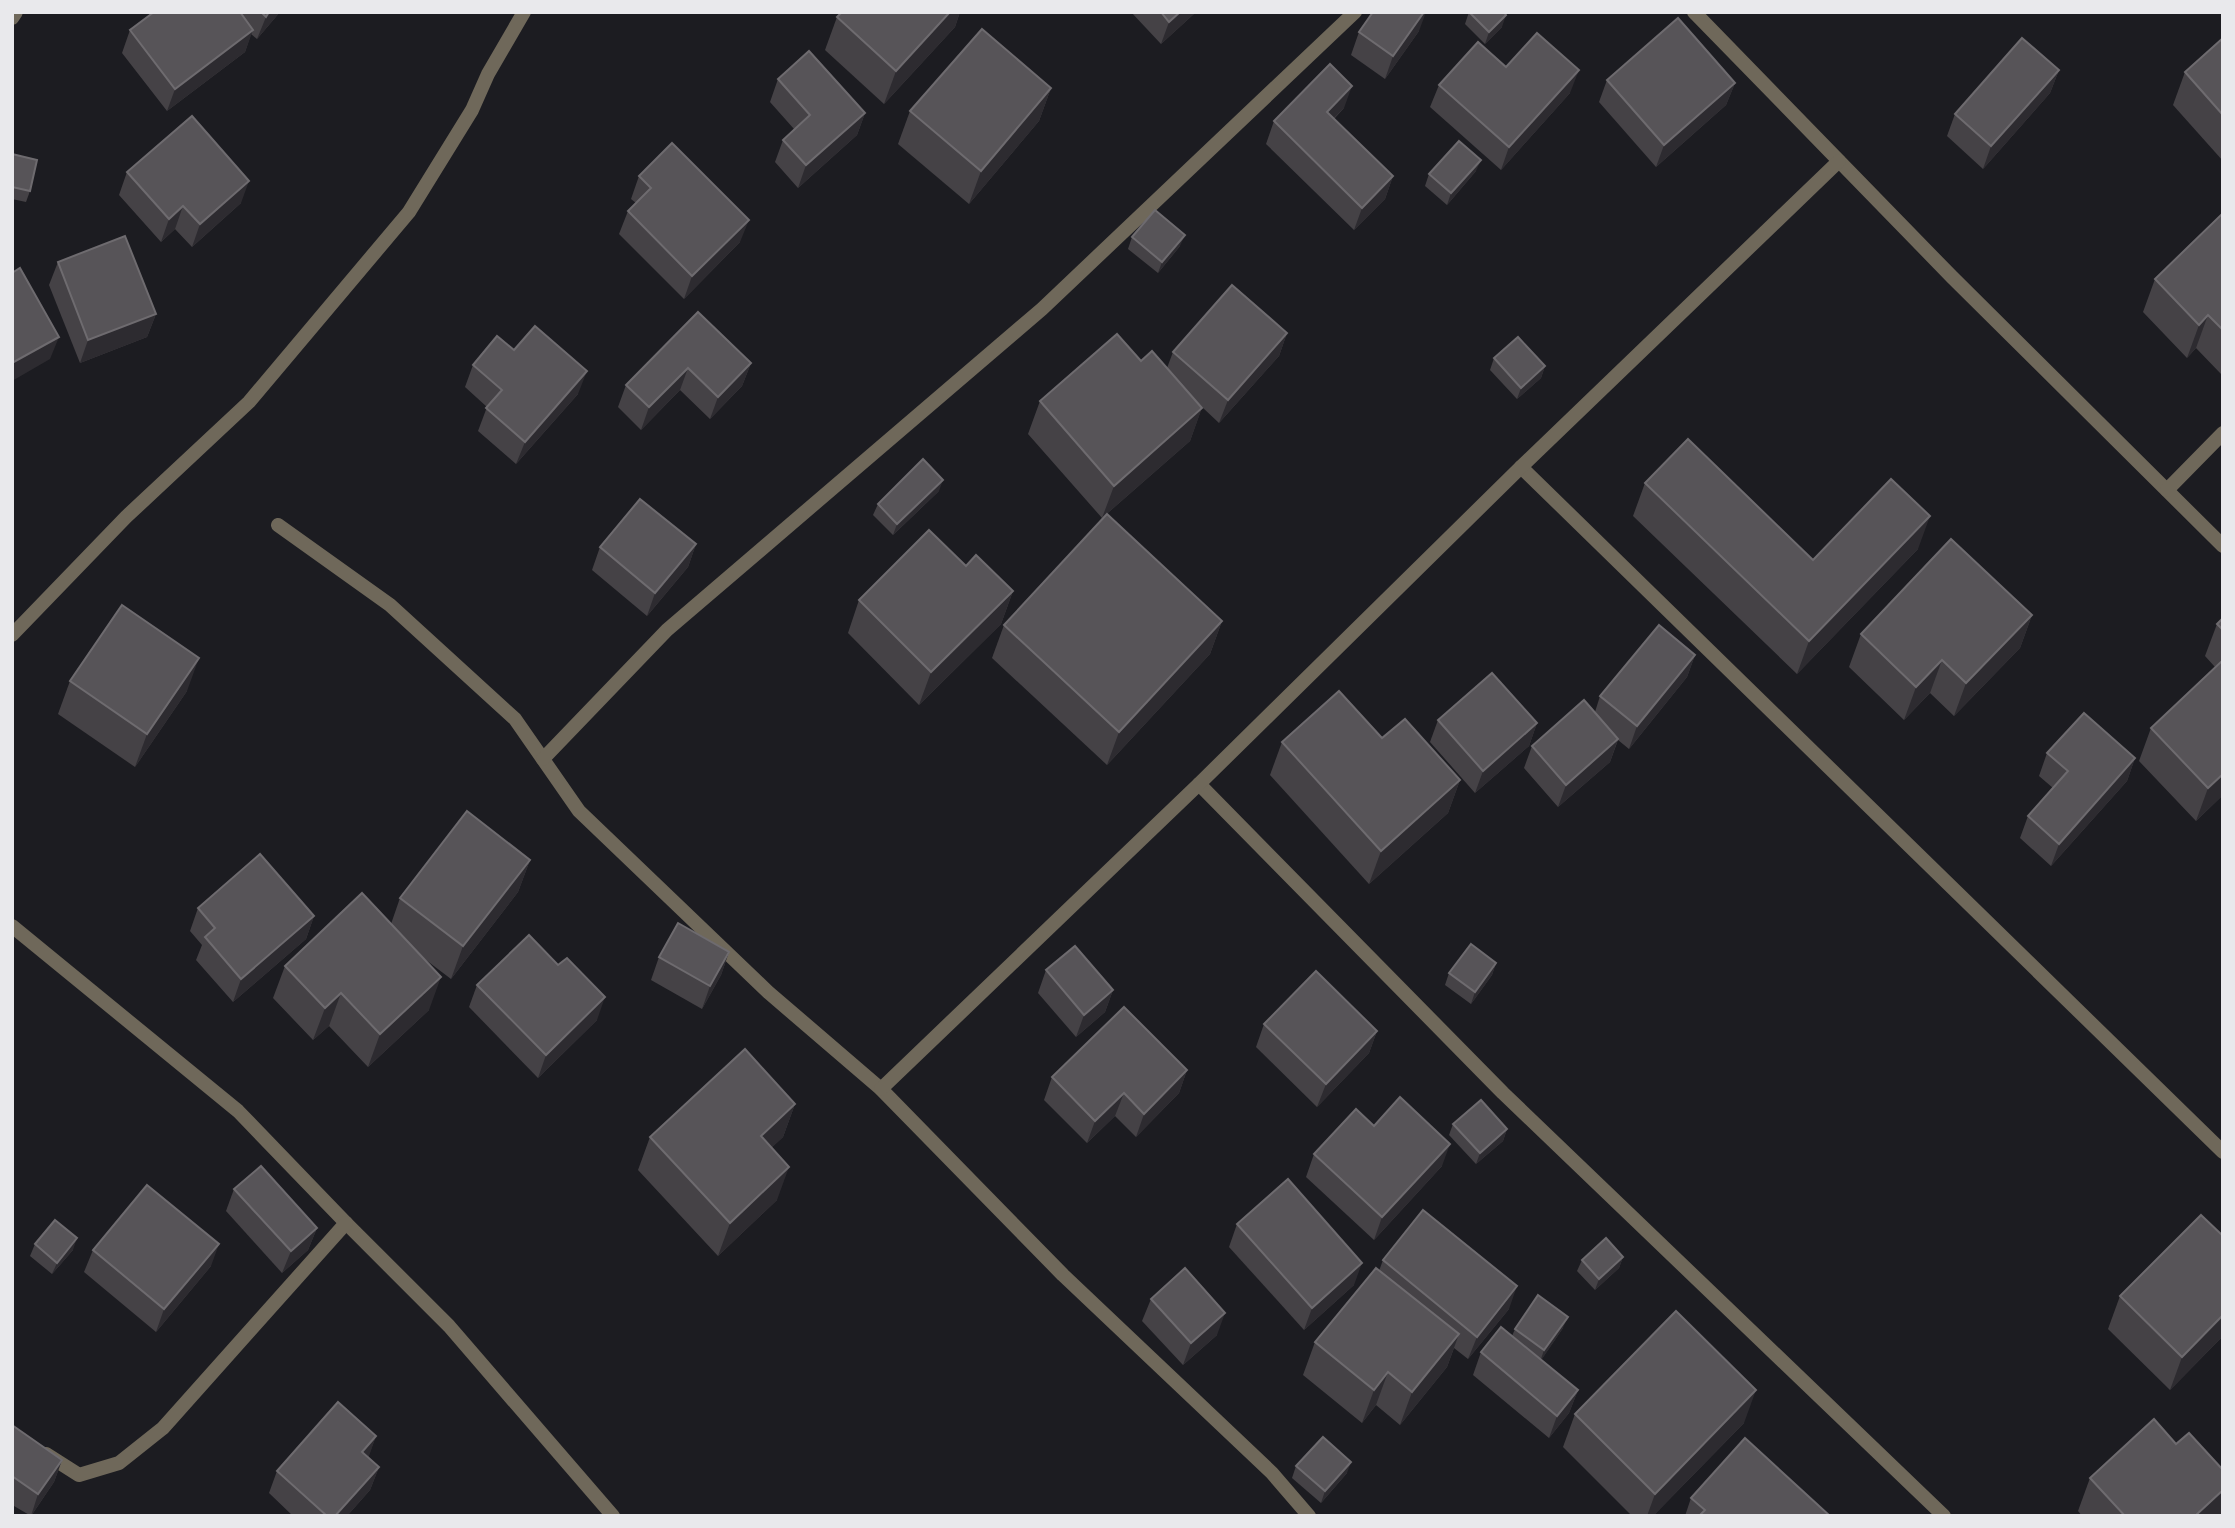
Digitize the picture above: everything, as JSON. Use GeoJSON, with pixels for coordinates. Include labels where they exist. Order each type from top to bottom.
{"type":"FeatureCollection","features":[{"type":"Feature","properties":{"kind":"street"},"geometry":{"type":"LineString","coordinates":[[12,18],[16,12]]}},
{"type":"Feature","properties":{"kind":"street"},"geometry":{"type":"LineString","coordinates":[[12,635],[126,517],[249,402],[409,212],[472,110],[488,74],[524,12]]}},
{"type":"Feature","properties":{"kind":"street"},"geometry":{"type":"LineString","coordinates":[[542,759],[667,630],[1042,309],[1355,12]]}},
{"type":"Feature","properties":{"kind":"street"},"geometry":{"type":"LineString","coordinates":[[1694,12],[1952,278],[2223,547]]}},
{"type":"Feature","properties":{"kind":"street"},"geometry":{"type":"LineString","coordinates":[[881,1089],[1199,785],[1521,467],[1839,161]]}},
{"type":"Feature","properties":{"kind":"street"},"geometry":{"type":"LineString","coordinates":[[2167,490],[2223,433]]}},
{"type":"Feature","properties":{"kind":"street"},"geometry":{"type":"LineString","coordinates":[[1521,467],[2223,1152]]}},
{"type":"Feature","properties":{"kind":"street"},"geometry":{"type":"LineString","coordinates":[[278,525],[390,605],[515,719],[579,811],[768,992],[881,1089],[1063,1275],[1272,1473],[1310,1516]]}},
{"type":"Feature","properties":{"kind":"street"},"geometry":{"type":"LineString","coordinates":[[1199,785],[1503,1093],[1944,1516]]}},
{"type":"Feature","properties":{"kind":"street"},"geometry":{"type":"LineString","coordinates":[[12,926],[239,1111],[449,1326],[613,1516]]}},
{"type":"Feature","properties":{"kind":"street"},"geometry":{"type":"LineString","coordinates":[[32,1443],[79,1475],[119,1463],[163,1428],[346,1223]]}},
{"type":"Feature","properties":{"kind":"building"},"geometry":{"type":"Polygon","coordinates":[[[154,12],[240,12],[253,30],[175,89],[130,30],[154,12]]]}},
{"type":"Feature","properties":{"kind":"building"},"geometry":{"type":"Polygon","coordinates":[[[842,12],[950,12],[896,71],[837,17],[842,12]]]}},
{"type":"Feature","properties":{"kind":"building"},"geometry":{"type":"Polygon","coordinates":[[[1161,12],[1180,12],[1169,22],[1161,12]]]}},
{"type":"Feature","properties":{"kind":"building"},"geometry":{"type":"Polygon","coordinates":[[[1373,12],[1424,12],[1393,56],[1359,32],[1373,12]]]}},
{"type":"Feature","properties":{"kind":"building"},"geometry":{"type":"Polygon","coordinates":[[[1469,12],[1504,12],[1506,15],[1489,32],[1469,12]]]}},
{"type":"Feature","properties":{"kind":"building"},"geometry":{"type":"Polygon","coordinates":[[[1678,18],[1735,83],[1664,145],[1607,80],[1678,18]]]}},
{"type":"Feature","properties":{"kind":"building"},"geometry":{"type":"Polygon","coordinates":[[[982,29],[1051,88],[981,171],[910,111],[982,29]]]}},
{"type":"Feature","properties":{"kind":"building"},"geometry":{"type":"Polygon","coordinates":[[[1537,33],[1579,70],[1509,147],[1439,85],[1478,42],[1506,67],[1537,33]]]}},
{"type":"Feature","properties":{"kind":"building"},"geometry":{"type":"Polygon","coordinates":[[[2022,38],[2059,70],[1991,146],[1955,114],[2022,38]]]}},
{"type":"Feature","properties":{"kind":"building"},"geometry":{"type":"Polygon","coordinates":[[[2223,38],[2223,115],[2185,72],[2223,38]]]}},
{"type":"Feature","properties":{"kind":"building"},"geometry":{"type":"Polygon","coordinates":[[[809,51],[865,113],[806,165],[783,140],[810,115],[778,79],[809,51]]]}},
{"type":"Feature","properties":{"kind":"building"},"geometry":{"type":"Polygon","coordinates":[[[1330,64],[1352,86],[1327,112],[1393,176],[1362,208],[1274,121],[1330,64]]]}},
{"type":"Feature","properties":{"kind":"building"},"geometry":{"type":"Polygon","coordinates":[[[192,116],[249,181],[200,224],[183,206],[169,219],[127,172],[192,116]]]}},
{"type":"Feature","properties":{"kind":"building"},"geometry":{"type":"Polygon","coordinates":[[[1459,141],[1481,160],[1451,193],[1429,174],[1459,141]]]}},
{"type":"Feature","properties":{"kind":"building"},"geometry":{"type":"Polygon","coordinates":[[[672,143],[749,220],[692,276],[628,211],[651,188],[639,176],[672,143]]]}},
{"type":"Feature","properties":{"kind":"building"},"geometry":{"type":"Polygon","coordinates":[[[12,154],[37,160],[30,191],[12,187],[12,154]]]}},
{"type":"Feature","properties":{"kind":"building"},"geometry":{"type":"Polygon","coordinates":[[[1155,210],[1185,235],[1162,262],[1132,237],[1155,210]]]}},
{"type":"Feature","properties":{"kind":"building"},"geometry":{"type":"Polygon","coordinates":[[[2223,213],[2223,330],[2208,315],[2199,325],[2155,279],[2223,213]]]}},
{"type":"Feature","properties":{"kind":"building"},"geometry":{"type":"Polygon","coordinates":[[[125,236],[156,314],[88,340],[58,262],[125,236]]]}},
{"type":"Feature","properties":{"kind":"building"},"geometry":{"type":"Polygon","coordinates":[[[20,268],[59,337],[12,363],[12,273],[20,268]]]}},
{"type":"Feature","properties":{"kind":"building"},"geometry":{"type":"Polygon","coordinates":[[[1232,285],[1287,333],[1228,400],[1173,352],[1232,285]]]}},
{"type":"Feature","properties":{"kind":"building"},"geometry":{"type":"Polygon","coordinates":[[[698,312],[751,363],[718,397],[688,368],[649,407],[626,385],[698,312]]]}},
{"type":"Feature","properties":{"kind":"building"},"geometry":{"type":"Polygon","coordinates":[[[535,326],[587,371],[525,442],[486,408],[502,390],[473,365],[497,336],[514,350],[535,326]]]}},
{"type":"Feature","properties":{"kind":"building"},"geometry":{"type":"Polygon","coordinates":[[[1117,334],[1141,361],[1152,351],[1202,408],[1114,486],[1040,401],[1117,334]]]}},
{"type":"Feature","properties":{"kind":"building"},"geometry":{"type":"Polygon","coordinates":[[[1518,337],[1545,366],[1521,388],[1494,358],[1518,337]]]}},
{"type":"Feature","properties":{"kind":"building"},"geometry":{"type":"Polygon","coordinates":[[[1688,439],[1813,560],[1891,479],[1930,516],[1809,641],[1645,483],[1688,439]]]}},
{"type":"Feature","properties":{"kind":"building"},"geometry":{"type":"Polygon","coordinates":[[[923,459],[943,480],[897,524],[878,504],[923,459]]]}},
{"type":"Feature","properties":{"kind":"building"},"geometry":{"type":"Polygon","coordinates":[[[640,499],[696,544],[655,593],[600,547],[640,499]]]}},
{"type":"Feature","properties":{"kind":"building"},"geometry":{"type":"Polygon","coordinates":[[[1107,514],[1222,621],[1119,732],[1004,625],[1107,514]]]}},
{"type":"Feature","properties":{"kind":"building"},"geometry":{"type":"Polygon","coordinates":[[[929,530],[966,566],[976,555],[1013,591],[931,672],[859,600],[929,530]]]}},
{"type":"Feature","properties":{"kind":"building"},"geometry":{"type":"Polygon","coordinates":[[[1951,539],[2032,615],[1966,683],[1942,660],[1916,687],[1861,634],[1951,539]]]}},
{"type":"Feature","properties":{"kind":"building"},"geometry":{"type":"Polygon","coordinates":[[[122,605],[199,658],[147,734],[70,681],[122,605]]]}},
{"type":"Feature","properties":{"kind":"building"},"geometry":{"type":"Polygon","coordinates":[[[2223,618],[2223,630],[2217,624],[2223,618]]]}},
{"type":"Feature","properties":{"kind":"building"},"geometry":{"type":"Polygon","coordinates":[[[1659,625],[1695,655],[1637,726],[1600,696],[1659,625]]]}},
{"type":"Feature","properties":{"kind":"building"},"geometry":{"type":"Polygon","coordinates":[[[2223,660],[2223,774],[2208,788],[2151,728],[2223,660]]]}},
{"type":"Feature","properties":{"kind":"building"},"geometry":{"type":"Polygon","coordinates":[[[1492,673],[1537,723],[1483,771],[1438,720],[1492,673]]]}},
{"type":"Feature","properties":{"kind":"building"},"geometry":{"type":"Polygon","coordinates":[[[1339,691],[1382,738],[1405,719],[1460,780],[1381,851],[1282,742],[1339,691]]]}},
{"type":"Feature","properties":{"kind":"building"},"geometry":{"type":"Polygon","coordinates":[[[1584,700],[1618,739],[1566,785],[1532,746],[1584,700]]]}},
{"type":"Feature","properties":{"kind":"building"},"geometry":{"type":"Polygon","coordinates":[[[2084,713],[2135,758],[2059,844],[2028,816],[2068,771],[2047,753],[2084,713]]]}},
{"type":"Feature","properties":{"kind":"building"},"geometry":{"type":"Polygon","coordinates":[[[467,811],[530,860],[463,946],[400,898],[467,811]]]}},
{"type":"Feature","properties":{"kind":"building"},"geometry":{"type":"Polygon","coordinates":[[[260,854],[314,916],[241,979],[205,937],[215,928],[198,908],[260,854]]]}},
{"type":"Feature","properties":{"kind":"building"},"geometry":{"type":"Polygon","coordinates":[[[362,893],[441,977],[380,1034],[341,993],[325,1008],[285,966],[362,893]]]}},
{"type":"Feature","properties":{"kind":"building"},"geometry":{"type":"Polygon","coordinates":[[[678,923],[729,952],[710,986],[659,957],[678,923]]]}},
{"type":"Feature","properties":{"kind":"building"},"geometry":{"type":"Polygon","coordinates":[[[529,935],[558,965],[567,958],[605,997],[546,1055],[477,985],[529,935]]]}},
{"type":"Feature","properties":{"kind":"building"},"geometry":{"type":"Polygon","coordinates":[[[1471,944],[1496,963],[1475,992],[1449,973],[1471,944]]]}},
{"type":"Feature","properties":{"kind":"building"},"geometry":{"type":"Polygon","coordinates":[[[1075,946],[1113,990],[1084,1015],[1046,970],[1075,946]]]}},
{"type":"Feature","properties":{"kind":"building"},"geometry":{"type":"Polygon","coordinates":[[[1316,971],[1377,1031],[1326,1084],[1264,1024],[1316,971]]]}},
{"type":"Feature","properties":{"kind":"building"},"geometry":{"type":"Polygon","coordinates":[[[1124,1007],[1187,1070],[1144,1114],[1124,1093],[1095,1121],[1052,1077],[1124,1007]]]}},
{"type":"Feature","properties":{"kind":"building"},"geometry":{"type":"Polygon","coordinates":[[[745,1049],[795,1104],[761,1136],[789,1167],[730,1223],[650,1137],[745,1049]]]}},
{"type":"Feature","properties":{"kind":"building"},"geometry":{"type":"Polygon","coordinates":[[[1400,1097],[1450,1144],[1382,1217],[1314,1154],[1356,1109],[1374,1126],[1400,1097]]]}},
{"type":"Feature","properties":{"kind":"building"},"geometry":{"type":"Polygon","coordinates":[[[1481,1100],[1507,1129],[1480,1153],[1453,1124],[1481,1100]]]}},
{"type":"Feature","properties":{"kind":"building"},"geometry":{"type":"Polygon","coordinates":[[[261,1166],[317,1228],[291,1251],[234,1189],[261,1166]]]}},
{"type":"Feature","properties":{"kind":"building"},"geometry":{"type":"Polygon","coordinates":[[[1288,1179],[1362,1263],[1312,1308],[1237,1224],[1288,1179]]]}},
{"type":"Feature","properties":{"kind":"building"},"geometry":{"type":"Polygon","coordinates":[[[147,1185],[219,1244],[164,1309],[93,1250],[147,1185]]]}},
{"type":"Feature","properties":{"kind":"building"},"geometry":{"type":"Polygon","coordinates":[[[1423,1210],[1517,1286],[1477,1337],[1383,1260],[1423,1210]]]}},
{"type":"Feature","properties":{"kind":"building"},"geometry":{"type":"Polygon","coordinates":[[[2201,1215],[2223,1236],[2223,1315],[2182,1357],[2120,1296],[2201,1215]]]}},
{"type":"Feature","properties":{"kind":"building"},"geometry":{"type":"Polygon","coordinates":[[[55,1220],[77,1238],[57,1263],[35,1244],[55,1220]]]}},
{"type":"Feature","properties":{"kind":"building"},"geometry":{"type":"Polygon","coordinates":[[[1606,1238],[1623,1257],[1599,1279],[1582,1260],[1606,1238]]]}},
{"type":"Feature","properties":{"kind":"building"},"geometry":{"type":"Polygon","coordinates":[[[1185,1268],[1225,1313],[1191,1343],[1151,1299],[1185,1268]]]}},
{"type":"Feature","properties":{"kind":"building"},"geometry":{"type":"Polygon","coordinates":[[[1376,1268],[1459,1334],[1412,1392],[1388,1372],[1374,1390],[1315,1342],[1376,1268]]]}},
{"type":"Feature","properties":{"kind":"building"},"geometry":{"type":"Polygon","coordinates":[[[1538,1295],[1568,1317],[1544,1350],[1515,1329],[1538,1295]]]}},
{"type":"Feature","properties":{"kind":"building"},"geometry":{"type":"Polygon","coordinates":[[[1676,1311],[1756,1390],[1655,1494],[1575,1414],[1676,1311]]]}},
{"type":"Feature","properties":{"kind":"building"},"geometry":{"type":"Polygon","coordinates":[[[1501,1327],[1578,1390],[1557,1416],[1481,1352],[1501,1327]]]}},
{"type":"Feature","properties":{"kind":"building"},"geometry":{"type":"Polygon","coordinates":[[[338,1402],[376,1436],[362,1452],[379,1467],[335,1516],[327,1516],[277,1471],[338,1402]]]}},
{"type":"Feature","properties":{"kind":"building"},"geometry":{"type":"Polygon","coordinates":[[[2154,1419],[2176,1444],[2189,1433],[2223,1470],[2223,1490],[2195,1516],[2125,1516],[2090,1478],[2154,1419]]]}},
{"type":"Feature","properties":{"kind":"building"},"geometry":{"type":"Polygon","coordinates":[[[12,1425],[62,1460],[38,1494],[12,1476],[12,1425]]]}},
{"type":"Feature","properties":{"kind":"building"},"geometry":{"type":"Polygon","coordinates":[[[1323,1437],[1351,1462],[1325,1491],[1296,1466],[1323,1437]]]}},
{"type":"Feature","properties":{"kind":"building"},"geometry":{"type":"Polygon","coordinates":[[[1745,1438],[1830,1516],[1699,1516],[1705,1510],[1691,1498],[1745,1438]]]}}]}
